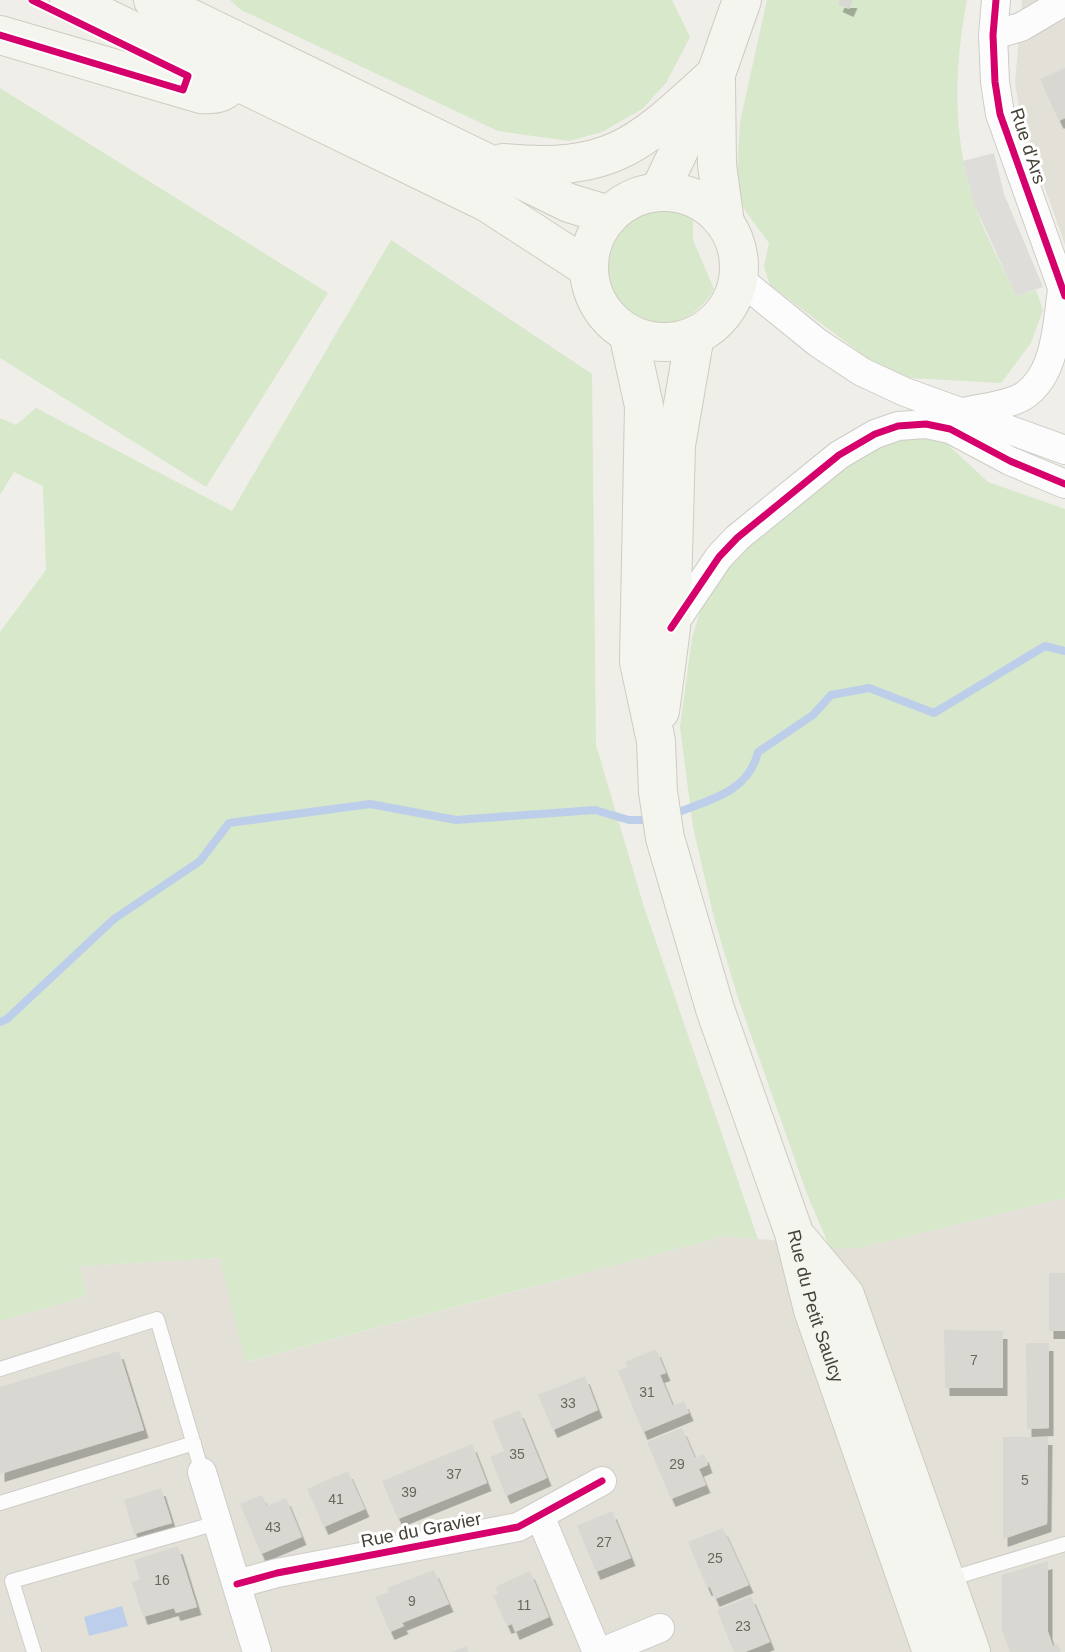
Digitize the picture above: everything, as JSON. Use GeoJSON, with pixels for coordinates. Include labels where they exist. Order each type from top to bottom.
{"type":"FeatureCollection","features":[{"type":"Feature","properties":{"kind":"main road"},"geometry":{"type":"LineString","coordinates":[[69,0],[488,203],[588,268]]}},
{"type":"Feature","properties":{"kind":"main road"},"geometry":{"type":"LineString","coordinates":[[153,0],[207,13],[486,162],[569,203],[609,215]]}},
{"type":"Feature","properties":{"kind":"main road"},"geometry":{"type":"LineString","coordinates":[[659,192],[716,74],[741,0]]}},
{"type":"Feature","properties":{"kind":"main road"},"geometry":{"type":"LineString","coordinates":[[0,35],[201,94],[215,95],[228,89],[234,79]]}},
{"type":"Feature","properties":{"kind":"main road"},"geometry":{"type":"LineString","coordinates":[[486,162],[556,166],[605,157],[650,134],[716,74]]}},
{"type":"Feature","properties":{"kind":"main road"},"geometry":{"type":"LineString","coordinates":[[716,74],[717,165],[725,223]]}},
{"type":"Feature","properties":{"kind":"main road"},"geometry":{"type":"LineString","coordinates":[[659,192],[676,192],[695,198],[712,208],[725,223],[734,240],[738,278],[724,312],[695,335],[673,342],[649,341],[628,333],[607,316],[593,294],[588,268],[594,239],[609,215],[639,195],[659,192]]}},
{"type":"Feature","properties":{"kind":"main road"},"geometry":{"type":"LineString","coordinates":[[628,333],[644,406],[639,662],[656,741]]}},
{"type":"Feature","properties":{"kind":"main road"},"geometry":{"type":"LineString","coordinates":[[656,741],[671,628],[676,445],[695,335]]}},
{"type":"Feature","properties":{"kind":"main road","name":"Rue du Petit Saulcy"},"geometry":{"type":"LineString","coordinates":[[656,741],[658,792],[665,838],[688,924],[794,1233],[845,1295],[929,1585],[932,1652]]}},
{"type":"Feature","properties":{"kind":"main road","name":"Rue du Petit Saulcy"},"geometry":{"type":"LineString","coordinates":[[929,1585],[971,1652]]}},
{"type":"Feature","properties":{"kind":"street","name":"Rue d'Ars"},"geometry":{"type":"LineString","coordinates":[[996,0],[993,34],[995,82],[1000,114],[1064,293]]}},
{"type":"Feature","properties":{"kind":"street"},"geometry":{"type":"LineString","coordinates":[[993,34],[1021,27],[1065,1]]}},
{"type":"Feature","properties":{"kind":"street"},"geometry":{"type":"LineString","coordinates":[[738,278],[818,343],[862,372],[905,392],[1059,443]]}},
{"type":"Feature","properties":{"kind":"street"},"geometry":{"type":"LineString","coordinates":[[1059,443],[1034,422],[1030,407],[1053,348],[1064,293]]}},
{"type":"Feature","properties":{"kind":"street"},"geometry":{"type":"LineString","coordinates":[[964,412],[1019,398],[1041,380]]}},
{"type":"Feature","properties":{"kind":"street"},"geometry":{"type":"LineString","coordinates":[[671,628],[719,557],[737,538],[839,455],[875,434],[898,426],[926,424],[950,429],[1065,484]]}},
{"type":"Feature","properties":{"kind":"street"},"geometry":{"type":"LineString","coordinates":[[1035,471],[1059,443]]}},
{"type":"Feature","properties":{"kind":"street"},"geometry":{"type":"LineString","coordinates":[[202,1472],[257,1652]]}},
{"type":"Feature","properties":{"kind":"street","name":"Rue du Gravier"},"geometry":{"type":"LineString","coordinates":[[237,1584],[277,1573],[518,1527],[602,1481]]}},
{"type":"Feature","properties":{"kind":"street"},"geometry":{"type":"LineString","coordinates":[[540,1516],[600,1652],[660,1628]]}},
{"type":"Feature","properties":{"kind":"lane"},"geometry":{"type":"LineString","coordinates":[[0,1369],[157,1319],[202,1472]]}},
{"type":"Feature","properties":{"kind":"lane"},"geometry":{"type":"LineString","coordinates":[[0,1503],[194,1443]]}},
{"type":"Feature","properties":{"kind":"lane"},"geometry":{"type":"LineString","coordinates":[[34,1652],[12,1581],[218,1523]]}},
{"type":"Feature","properties":{"kind":"lane"},"geometry":{"type":"LineString","coordinates":[[929,1585],[1065,1545]]}},
{"type":"Feature","properties":{"kind":"shaded area"},"geometry":{"type":"Polygon","coordinates":[[[1022,0],[1065,0],[1065,245],[1021,120],[1015,83],[1022,0]]]}},
{"type":"Feature","properties":{"kind":"shaded area"},"geometry":{"type":"Polygon","coordinates":[[[994,153],[1004,194],[1043,287],[1016,296],[974,204],[963,161],[994,153]]]}},
{"type":"Feature","properties":{"kind":"shaded area"},"geometry":{"type":"Polygon","coordinates":[[[1065,1198],[1065,1652],[0,1652],[0,1321],[87,1296],[79,1266],[220,1258],[246,1362],[726,1236],[859,1248],[1065,1198]]]}},
{"type":"Feature","properties":{"kind":"green space"},"geometry":{"type":"Polygon","coordinates":[[[230,0],[672,0],[690,37],[666,83],[642,109],[602,132],[569,141],[498,131],[241,10],[230,0]]]}},
{"type":"Feature","properties":{"kind":"green space"},"geometry":{"type":"Polygon","coordinates":[[[767,0],[967,0],[957,101],[967,177],[983,226],[1016,296],[1036,290],[1043,310],[1031,343],[1001,383],[909,378],[867,358],[770,285],[764,267],[769,243],[746,212],[736,193],[740,122],[767,0]]]}},
{"type":"Feature","properties":{"kind":"green space"},"geometry":{"type":"Polygon","coordinates":[[[0,88],[328,293],[206,487],[0,358],[0,88]]]}},
{"type":"Feature","properties":{"kind":"green space"},"geometry":{"type":"Polygon","coordinates":[[[654,210],[679,212],[693,220],[693,240],[714,289],[690,315],[664,323],[640,317],[620,301],[608,279],[608,254],[622,229],[654,210]]]}},
{"type":"Feature","properties":{"kind":"green space"},"geometry":{"type":"Polygon","coordinates":[[[391,240],[592,374],[596,745],[644,907],[758,1239],[726,1236],[245,1362],[220,1258],[79,1266],[87,1296],[0,1321],[0,632],[46,570],[43,486],[14,472],[0,495],[0,418],[16,425],[36,408],[232,511],[391,240]]]}},
{"type":"Feature","properties":{"kind":"green space"},"geometry":{"type":"Polygon","coordinates":[[[923,436],[947,444],[988,482],[1065,509],[1065,1198],[859,1248],[830,1248],[807,1194],[739,1001],[714,918],[693,827],[680,727],[692,638],[706,592],[734,558],[844,464],[880,443],[923,436]]]}},
{"type":"Feature","properties":{"kind":"water"},"geometry":{"type":"Polygon","coordinates":[[[122,1606],[128,1626],[89,1636],[84,1617],[122,1606]]]}},
{"type":"Feature","properties":{"kind":"building"},"geometry":{"type":"Polygon","coordinates":[[[840,0],[853,0],[849,9],[838,4],[840,0]]]}},
{"type":"Feature","properties":{"kind":"building"},"geometry":{"type":"Polygon","coordinates":[[[1065,68],[1065,118],[1059,121],[1040,79],[1065,68]]]}},
{"type":"Feature","properties":{"kind":"building"},"geometry":{"type":"Polygon","coordinates":[[[1049,1273],[1065,1273],[1065,1331],[1049,1331],[1049,1273]]]}},
{"type":"Feature","properties":{"kind":"building"},"geometry":{"type":"Polygon","coordinates":[[[944,1330],[1003,1331],[1003,1388],[945,1388],[944,1330]]]}},
{"type":"Feature","properties":{"kind":"building"},"geometry":{"type":"Polygon","coordinates":[[[1026,1343],[1049,1343],[1049,1428],[1027,1429],[1026,1343]]]}},
{"type":"Feature","properties":{"kind":"building"},"geometry":{"type":"Polygon","coordinates":[[[656,1349],[666,1373],[660,1375],[673,1406],[684,1401],[689,1413],[643,1432],[618,1371],[627,1367],[625,1362],[656,1349]]]}},
{"type":"Feature","properties":{"kind":"building"},"geometry":{"type":"Polygon","coordinates":[[[119,1351],[144,1430],[0,1474],[0,1387],[119,1351]]]}},
{"type":"Feature","properties":{"kind":"building"},"geometry":{"type":"Polygon","coordinates":[[[585,1376],[598,1410],[553,1430],[538,1395],[585,1376]]]}},
{"type":"Feature","properties":{"kind":"building"},"geometry":{"type":"Polygon","coordinates":[[[519,1410],[547,1478],[506,1496],[490,1457],[504,1451],[492,1421],[519,1410]]]}},
{"type":"Feature","properties":{"kind":"building"},"geometry":{"type":"Polygon","coordinates":[[[682,1428],[695,1458],[704,1454],[708,1465],[699,1469],[706,1485],[671,1499],[647,1442],[682,1428]]]}},
{"type":"Feature","properties":{"kind":"building"},"geometry":{"type":"Polygon","coordinates":[[[1003,1437],[1048,1437],[1047,1524],[1003,1539],[1003,1437]]]}},
{"type":"Feature","properties":{"kind":"building"},"geometry":{"type":"Polygon","coordinates":[[[472,1444],[487,1483],[398,1519],[382,1481],[472,1444]]]}},
{"type":"Feature","properties":{"kind":"building"},"geometry":{"type":"Polygon","coordinates":[[[348,1471],[365,1509],[324,1527],[307,1489],[348,1471]]]}},
{"type":"Feature","properties":{"kind":"building"},"geometry":{"type":"Polygon","coordinates":[[[161,1488],[172,1523],[134,1534],[124,1500],[161,1488]]]}},
{"type":"Feature","properties":{"kind":"building"},"geometry":{"type":"Polygon","coordinates":[[[262,1495],[267,1506],[286,1498],[302,1537],[261,1554],[240,1504],[262,1495]]]}},
{"type":"Feature","properties":{"kind":"building"},"geometry":{"type":"Polygon","coordinates":[[[612,1511],[631,1558],[596,1572],[577,1526],[612,1511]]]}},
{"type":"Feature","properties":{"kind":"building"},"geometry":{"type":"Polygon","coordinates":[[[723,1528],[749,1585],[715,1599],[710,1587],[707,1588],[688,1542],[723,1528]]]}},
{"type":"Feature","properties":{"kind":"building"},"geometry":{"type":"Polygon","coordinates":[[[178,1546],[197,1607],[176,1613],[174,1608],[143,1617],[132,1582],[140,1579],[134,1560],[178,1546]]]}},
{"type":"Feature","properties":{"kind":"building"},"geometry":{"type":"Polygon","coordinates":[[[1048,1561],[1048,1632],[1053,1646],[1058,1644],[1061,1652],[1010,1652],[1002,1630],[1002,1575],[1048,1561]]]}},
{"type":"Feature","properties":{"kind":"building"},"geometry":{"type":"Polygon","coordinates":[[[434,1570],[449,1604],[402,1623],[404,1626],[390,1632],[375,1597],[389,1592],[387,1588],[434,1570]]]}},
{"type":"Feature","properties":{"kind":"building"},"geometry":{"type":"Polygon","coordinates":[[[530,1571],[549,1617],[515,1632],[512,1624],[507,1626],[493,1596],[499,1594],[495,1587],[530,1571]]]}},
{"type":"Feature","properties":{"kind":"building"},"geometry":{"type":"Polygon","coordinates":[[[751,1596],[770,1642],[745,1652],[734,1652],[717,1610],[751,1596]]]}},
{"type":"Feature","properties":{"kind":"building"},"geometry":{"type":"Polygon","coordinates":[[[466,1646],[469,1652],[452,1652],[466,1646]]]}},
{"type":"Feature","properties":{"kind":"waterway"},"geometry":{"type":"LineString","coordinates":[[671,815],[712,800],[736,786],[753,766],[758,752],[813,715],[831,695],[869,688],[934,713],[1045,646],[1065,651]]}},
{"type":"Feature","properties":{"kind":"waterway"},"geometry":{"type":"LineString","coordinates":[[0,1022],[7,1019],[114,919],[200,861],[229,823],[370,804],[456,820],[595,810],[629,820],[652,820]]}},
{"type":"Feature","properties":{"kind":"cycle path"},"geometry":{"type":"LineString","coordinates":[[0,35],[183,90],[188,76],[32,0]]}},
{"type":"Feature","properties":{"kind":"cycle path"},"geometry":{"type":"LineString","coordinates":[[996,0],[993,35],[995,82],[1000,114],[1065,296]]}},
{"type":"Feature","properties":{"kind":"cycle path"},"geometry":{"type":"LineString","coordinates":[[671,628],[719,557],[737,538],[839,455],[875,434],[898,426],[926,424],[950,429],[1010,461],[1065,484]]}},
{"type":"Feature","properties":{"kind":"cycle path"},"geometry":{"type":"LineString","coordinates":[[237,1584],[277,1573],[518,1527],[602,1481]]}}]}
